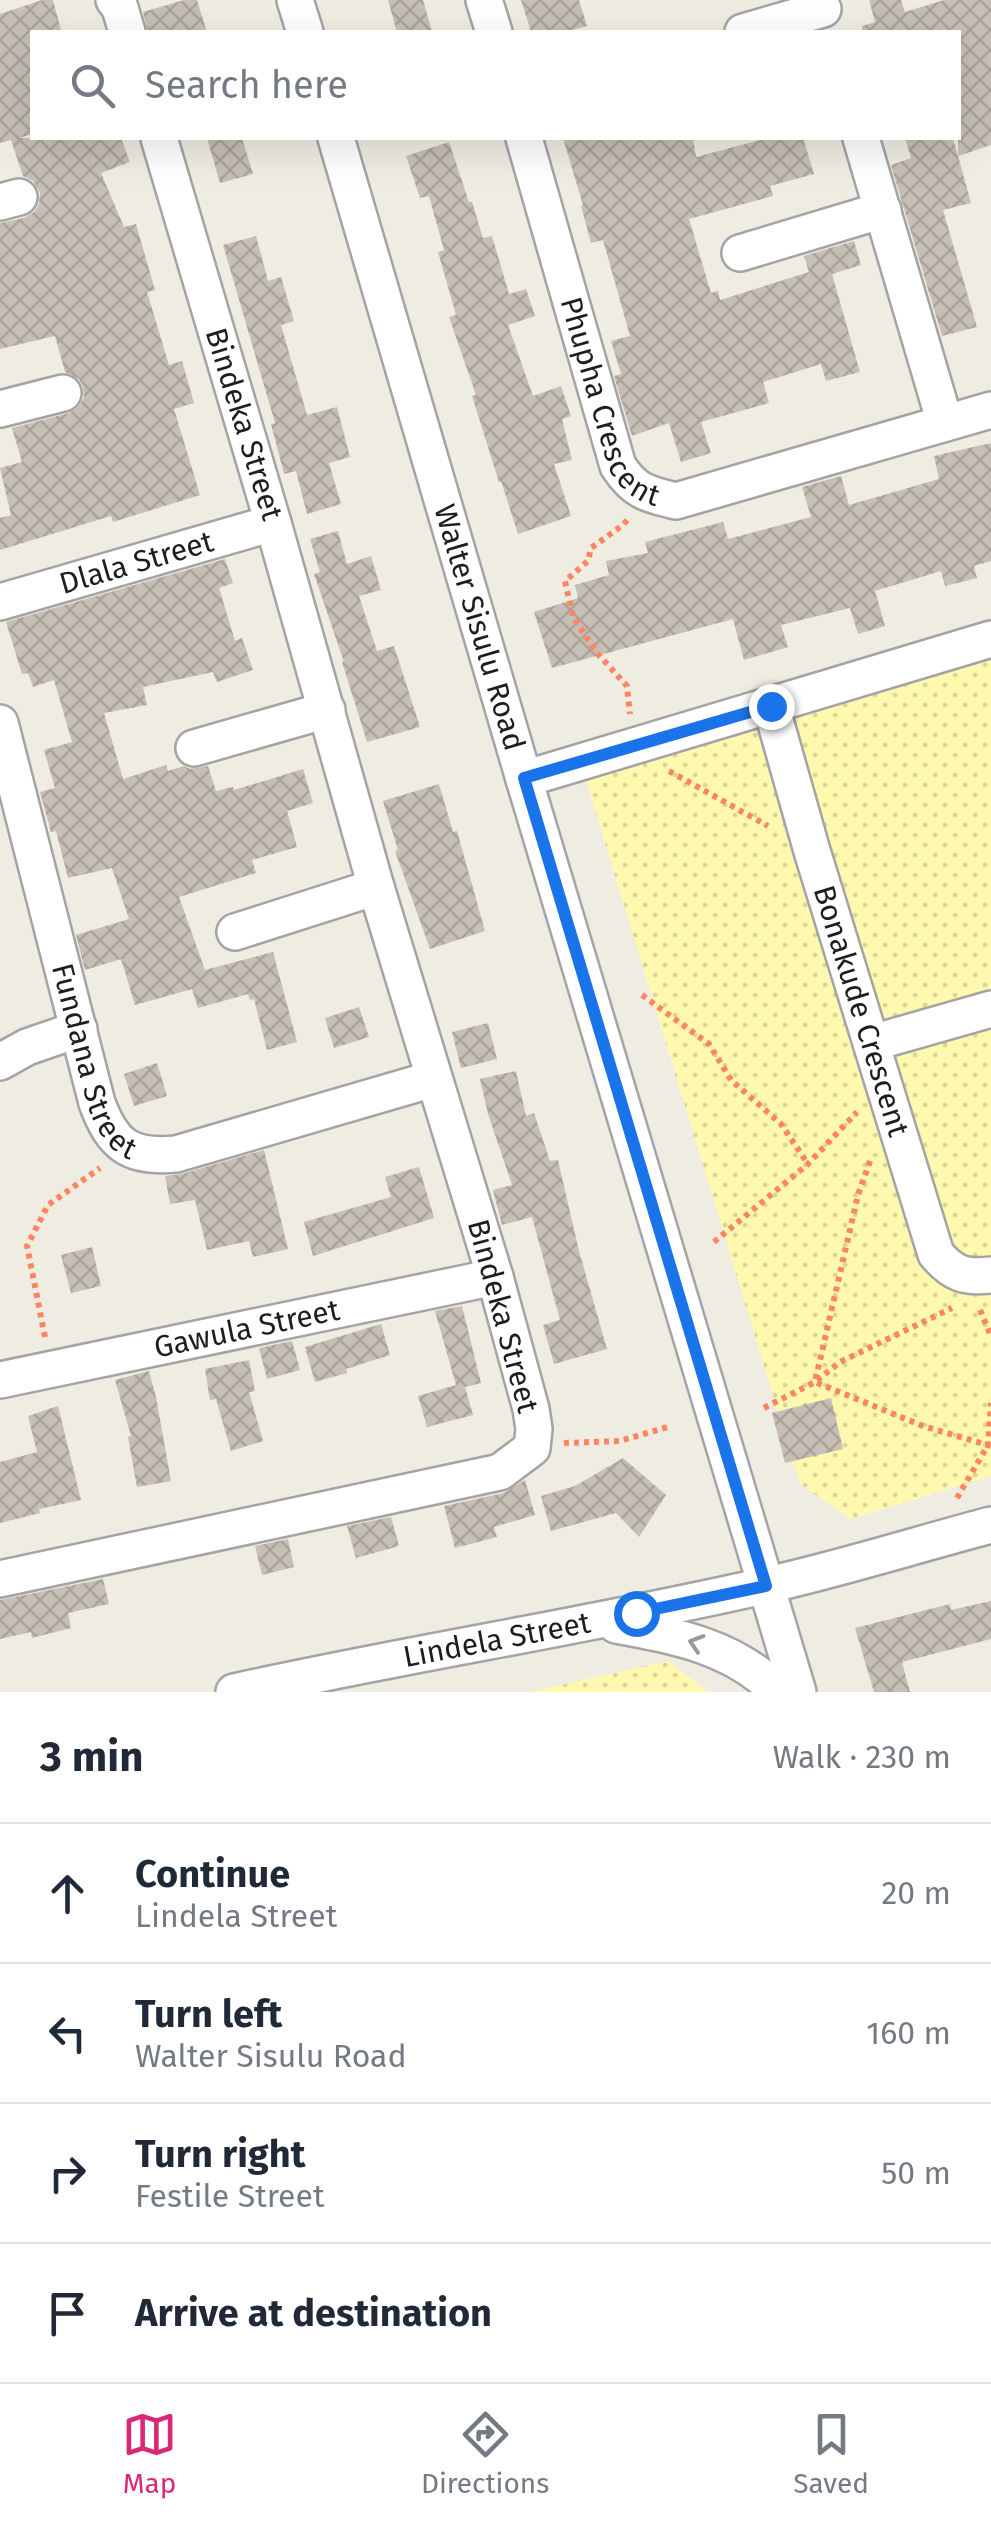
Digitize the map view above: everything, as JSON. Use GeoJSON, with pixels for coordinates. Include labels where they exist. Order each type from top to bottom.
{"type":"FeatureCollection","features":[{"type":"Feature","properties":{"kind":"street"},"geometry":{"type":"LineString","coordinates":[[114,0],[127,30]]}},
{"type":"Feature","properties":{"kind":"street"},"geometry":{"type":"LineString","coordinates":[[295,0],[304,30]]}},
{"type":"Feature","properties":{"kind":"street"},"geometry":{"type":"LineString","coordinates":[[484,0],[493,30]]}},
{"type":"Feature","properties":{"kind":"street"},"geometry":{"type":"LineString","coordinates":[[752,30],[824,14]]}},
{"type":"Feature","properties":{"kind":"street","name":"Bindeka Street"},"geometry":{"type":"LineString","coordinates":[[0,1580],[500,1472],[532,1448],[531,1409],[495,1277],[376,887],[274,523],[160,140]]}},
{"type":"Feature","properties":{"kind":"street","name":"Walter Sisulu Road"},"geometry":{"type":"LineString","coordinates":[[337,140],[798,1692]]}},
{"type":"Feature","properties":{"kind":"street","name":"Phupha Crescent"},"geometry":{"type":"LineString","coordinates":[[525,140],[618,466],[644,494],[676,502],[991,410]]}},
{"type":"Feature","properties":{"kind":"street"},"geometry":{"type":"LineString","coordinates":[[862,140],[945,422]]}},
{"type":"Feature","properties":{"kind":"street"},"geometry":{"type":"LineString","coordinates":[[740,253],[882,210]]}},
{"type":"Feature","properties":{"kind":"street"},"geometry":{"type":"LineString","coordinates":[[0,409],[64,393]]}},
{"type":"Feature","properties":{"kind":"street","name":"Dlala Street"},"geometry":{"type":"LineString","coordinates":[[0,602],[274,523]]}},
{"type":"Feature","properties":{"kind":"street"},"geometry":{"type":"LineString","coordinates":[[524,778],[648,755],[771,706],[991,639]]}},
{"type":"Feature","properties":{"kind":"street","name":"Bonakude Crescent"},"geometry":{"type":"LineString","coordinates":[[771,706],[936,1254],[948,1268],[962,1275],[989,1276]]}},
{"type":"Feature","properties":{"kind":"street"},"geometry":{"type":"LineString","coordinates":[[194,748],[327,710]]}},
{"type":"Feature","properties":{"kind":"street","name":"Fundana Street"},"geometry":{"type":"LineString","coordinates":[[0,723],[98,1103],[106,1128],[131,1150],[148,1156],[176,1154],[433,1079]]}},
{"type":"Feature","properties":{"kind":"street"},"geometry":{"type":"LineString","coordinates":[[235,932],[376,887]]}},
{"type":"Feature","properties":{"kind":"street"},"geometry":{"type":"LineString","coordinates":[[872,1043],[991,1009]]}},
{"type":"Feature","properties":{"kind":"street"},"geometry":{"type":"LineString","coordinates":[[0,1062],[79,1030]]}},
{"type":"Feature","properties":{"kind":"street","name":"Gawula Street"},"geometry":{"type":"LineString","coordinates":[[0,1380],[495,1277]]}},
{"type":"Feature","properties":{"kind":"street","name":"Lindela Street"},"geometry":{"type":"LineString","coordinates":[[234,1692],[766,1586],[991,1525]]}},
{"type":"Feature","properties":{"kind":"street"},"geometry":{"type":"LineString","coordinates":[[596,1622],[689,1640],[718,1650],[738,1660],[778,1692]]}},
{"type":"Feature","properties":{"kind":"path"},"geometry":{"type":"LineString","coordinates":[[644,494],[623,525],[591,548],[588,561],[564,581],[573,617],[597,653],[627,686],[648,755],[812,851]]}},
{"type":"Feature","properties":{"kind":"path"},"geometry":{"type":"LineString","coordinates":[[642,994],[708,1044],[731,1080],[780,1124],[808,1164]]}},
{"type":"Feature","properties":{"kind":"path"},"geometry":{"type":"LineString","coordinates":[[714,1242],[808,1164],[883,1085]]}},
{"type":"Feature","properties":{"kind":"path"},"geometry":{"type":"LineString","coordinates":[[815,1382],[858,1195],[878,1138],[894,1124]]}},
{"type":"Feature","properties":{"kind":"path"},"geometry":{"type":"LineString","coordinates":[[52,1368],[27,1246],[48,1204],[131,1150]]}},
{"type":"Feature","properties":{"kind":"path"},"geometry":{"type":"LineString","coordinates":[[764,1408],[815,1382],[840,1362],[964,1302],[989,1276]]}},
{"type":"Feature","properties":{"kind":"path"},"geometry":{"type":"LineString","coordinates":[[815,1382],[923,1426],[990,1445]]}},
{"type":"Feature","properties":{"kind":"path"},"geometry":{"type":"LineString","coordinates":[[956,1500],[990,1445],[991,1403]]}},
{"type":"Feature","properties":{"kind":"path"},"geometry":{"type":"LineString","coordinates":[[532,1448],[620,1441],[671,1426]]}},
{"type":"Feature","properties":{"kind":"sand"},"geometry":{"type":"Polygon","coordinates":[[[991,659],[991,1476],[851,1519],[800,1484],[585,777],[991,659]]]}},
{"type":"Feature","properties":{"kind":"sand"},"geometry":{"type":"Polygon","coordinates":[[[669,1661],[708,1692],[529,1692],[669,1661]]]}},
{"type":"Feature","properties":{"kind":"building"},"geometry":{"type":"Polygon","coordinates":[[[53,0],[61,30],[30,30],[30,135],[19,138],[122,140],[130,162],[101,173],[124,227],[136,224],[155,290],[147,292],[169,365],[182,361],[194,403],[174,409],[200,495],[113,522],[111,516],[0,550],[0,518],[11,515],[0,468],[22,462],[12,428],[69,413],[84,398],[79,379],[65,372],[55,336],[0,349],[0,223],[34,212],[40,193],[33,181],[23,176],[11,140],[0,143],[0,14],[53,0]]]}},
{"type":"Feature","properties":{"kind":"building"},"geometry":{"type":"Polygon","coordinates":[[[197,0],[206,30],[148,30],[143,12],[197,0]]]}},
{"type":"Feature","properties":{"kind":"building"},"geometry":{"type":"Polygon","coordinates":[[[388,0],[423,0],[431,30],[396,30],[388,0]]]}},
{"type":"Feature","properties":{"kind":"building"},"geometry":{"type":"Polygon","coordinates":[[[521,0],[579,0],[587,26],[530,30],[521,0]]]}},
{"type":"Feature","properties":{"kind":"building"},"geometry":{"type":"Polygon","coordinates":[[[869,0],[901,0],[905,12],[944,0],[991,0],[991,145],[958,156],[961,30],[862,30],[862,26],[875,22],[869,0]]]}},
{"type":"Feature","properties":{"kind":"building"},"geometry":{"type":"Polygon","coordinates":[[[208,140],[243,140],[253,174],[220,183],[208,140]]]}},
{"type":"Feature","properties":{"kind":"building"},"geometry":{"type":"Polygon","coordinates":[[[564,140],[693,140],[696,157],[760,140],[804,140],[814,174],[770,186],[773,196],[689,219],[711,293],[718,291],[720,300],[809,272],[804,256],[854,241],[861,265],[832,274],[860,372],[826,381],[821,364],[763,382],[769,403],[701,422],[711,453],[681,462],[669,423],[632,436],[614,376],[621,374],[611,341],[630,336],[603,240],[591,243],[564,140]]]}},
{"type":"Feature","properties":{"kind":"building"},"geometry":{"type":"Polygon","coordinates":[[[906,140],[954,140],[971,203],[943,210],[977,327],[942,336],[891,165],[911,158],[906,140]]]}},
{"type":"Feature","properties":{"kind":"building"},"geometry":{"type":"Polygon","coordinates":[[[449,142],[483,238],[492,236],[509,294],[526,289],[535,316],[508,325],[533,396],[561,386],[571,416],[562,419],[572,460],[554,464],[571,516],[518,534],[449,317],[456,315],[438,252],[444,250],[429,196],[420,198],[406,156],[449,142]]]}},
{"type":"Feature","properties":{"kind":"building"},"geometry":{"type":"Polygon","coordinates":[[[256,236],[268,281],[281,277],[294,321],[281,325],[307,415],[337,407],[350,457],[329,463],[341,504],[307,514],[296,471],[284,474],[271,424],[275,423],[223,245],[256,236]]]}},
{"type":"Feature","properties":{"kind":"building"},"geometry":{"type":"Polygon","coordinates":[[[991,443],[991,561],[974,566],[977,578],[945,586],[941,571],[875,591],[885,626],[858,634],[850,608],[781,625],[788,647],[744,660],[733,619],[552,668],[534,612],[578,598],[575,585],[609,575],[606,561],[648,553],[645,542],[723,522],[728,539],[811,517],[802,487],[841,476],[849,505],[939,479],[934,456],[991,443]]]}},
{"type":"Feature","properties":{"kind":"building"},"geometry":{"type":"Polygon","coordinates":[[[338,531],[347,564],[371,556],[381,590],[359,596],[377,651],[394,646],[420,727],[367,742],[314,574],[320,572],[310,539],[338,531]]]}},
{"type":"Feature","properties":{"kind":"building"},"geometry":{"type":"Polygon","coordinates":[[[225,559],[233,583],[219,588],[235,641],[242,638],[253,670],[217,682],[213,672],[143,687],[147,705],[104,713],[123,779],[166,765],[168,771],[208,766],[216,791],[233,787],[234,790],[303,769],[313,803],[287,811],[297,847],[252,860],[256,873],[179,897],[205,970],[273,952],[297,1042],[267,1050],[254,999],[250,1000],[248,994],[198,1008],[192,989],[135,1005],[121,959],[85,970],[76,935],[129,919],[112,868],[68,878],[56,831],[51,832],[40,792],[55,788],[44,750],[72,742],[54,680],[33,687],[28,673],[22,674],[6,622],[225,559]]]}},
{"type":"Feature","properties":{"kind":"building"},"geometry":{"type":"Polygon","coordinates":[[[439,784],[453,832],[457,831],[485,931],[430,949],[395,851],[398,850],[383,801],[439,784]]]}},
{"type":"Feature","properties":{"kind":"building"},"geometry":{"type":"Polygon","coordinates":[[[359,1007],[369,1037],[334,1048],[325,1018],[359,1007]]]}},
{"type":"Feature","properties":{"kind":"building"},"geometry":{"type":"Polygon","coordinates":[[[488,1023],[497,1059],[461,1068],[452,1032],[488,1023]]]}},
{"type":"Feature","properties":{"kind":"building"},"geometry":{"type":"Polygon","coordinates":[[[157,1063],[167,1096],[134,1106],[124,1074],[157,1063]]]}},
{"type":"Feature","properties":{"kind":"building"},"geometry":{"type":"Polygon","coordinates":[[[516,1071],[526,1116],[534,1113],[550,1161],[558,1160],[607,1349],[554,1364],[543,1325],[560,1320],[532,1217],[502,1225],[493,1190],[512,1185],[480,1079],[516,1071]]]}},
{"type":"Feature","properties":{"kind":"building"},"geometry":{"type":"Polygon","coordinates":[[[264,1150],[288,1249],[253,1257],[249,1241],[207,1250],[195,1200],[170,1204],[165,1176],[264,1150]]]}},
{"type":"Feature","properties":{"kind":"building"},"geometry":{"type":"Polygon","coordinates":[[[419,1167],[434,1218],[313,1256],[304,1222],[391,1197],[385,1177],[419,1167]]]}},
{"type":"Feature","properties":{"kind":"building"},"geometry":{"type":"Polygon","coordinates":[[[92,1247],[101,1286],[71,1293],[61,1255],[92,1247]]]}},
{"type":"Feature","properties":{"kind":"building"},"geometry":{"type":"Polygon","coordinates":[[[462,1306],[481,1383],[465,1387],[473,1415],[427,1427],[418,1396],[456,1385],[435,1311],[462,1306]]]}},
{"type":"Feature","properties":{"kind":"building"},"geometry":{"type":"Polygon","coordinates":[[[381,1324],[390,1355],[315,1382],[305,1347],[381,1324]]]}},
{"type":"Feature","properties":{"kind":"building"},"geometry":{"type":"Polygon","coordinates":[[[292,1341],[300,1370],[267,1379],[259,1348],[292,1341]]]}},
{"type":"Feature","properties":{"kind":"building"},"geometry":{"type":"Polygon","coordinates":[[[249,1360],[255,1391],[249,1392],[263,1441],[231,1451],[216,1399],[210,1400],[205,1369],[249,1360]]]}},
{"type":"Feature","properties":{"kind":"building"},"geometry":{"type":"Polygon","coordinates":[[[149,1371],[171,1481],[137,1487],[128,1437],[131,1436],[115,1380],[149,1371]]]}},
{"type":"Feature","properties":{"kind":"building"},"geometry":{"type":"Polygon","coordinates":[[[831,1398],[843,1449],[785,1463],[772,1413],[831,1398]]]}},
{"type":"Feature","properties":{"kind":"building"},"geometry":{"type":"Polygon","coordinates":[[[58,1406],[81,1500],[0,1523],[0,1462],[37,1452],[28,1416],[58,1406]]]}},
{"type":"Feature","properties":{"kind":"building"},"geometry":{"type":"Polygon","coordinates":[[[623,1458],[666,1495],[639,1537],[616,1513],[551,1531],[541,1496],[575,1486],[623,1458]]]}},
{"type":"Feature","properties":{"kind":"building"},"geometry":{"type":"Polygon","coordinates":[[[525,1480],[535,1515],[494,1527],[497,1537],[455,1548],[444,1506],[504,1493],[525,1480]]]}},
{"type":"Feature","properties":{"kind":"building"},"geometry":{"type":"Polygon","coordinates":[[[391,1517],[399,1546],[356,1558],[347,1526],[391,1517]]]}},
{"type":"Feature","properties":{"kind":"building"},"geometry":{"type":"Polygon","coordinates":[[[288,1539],[294,1567],[262,1575],[255,1546],[288,1539]]]}},
{"type":"Feature","properties":{"kind":"building"},"geometry":{"type":"Polygon","coordinates":[[[103,1579],[109,1604],[68,1613],[71,1628],[32,1638],[31,1632],[0,1639],[0,1600],[103,1579]]]}},
{"type":"Feature","properties":{"kind":"building"},"geometry":{"type":"Polygon","coordinates":[[[991,1601],[991,1639],[902,1662],[910,1692],[874,1692],[855,1628],[950,1604],[951,1610],[991,1601]]]}},
{"type":"Feature","properties":{"kind":"route"},"geometry":{"type":"LineString","coordinates":[[636,1613],[766,1586],[524,778],[771,706]]}}]}
